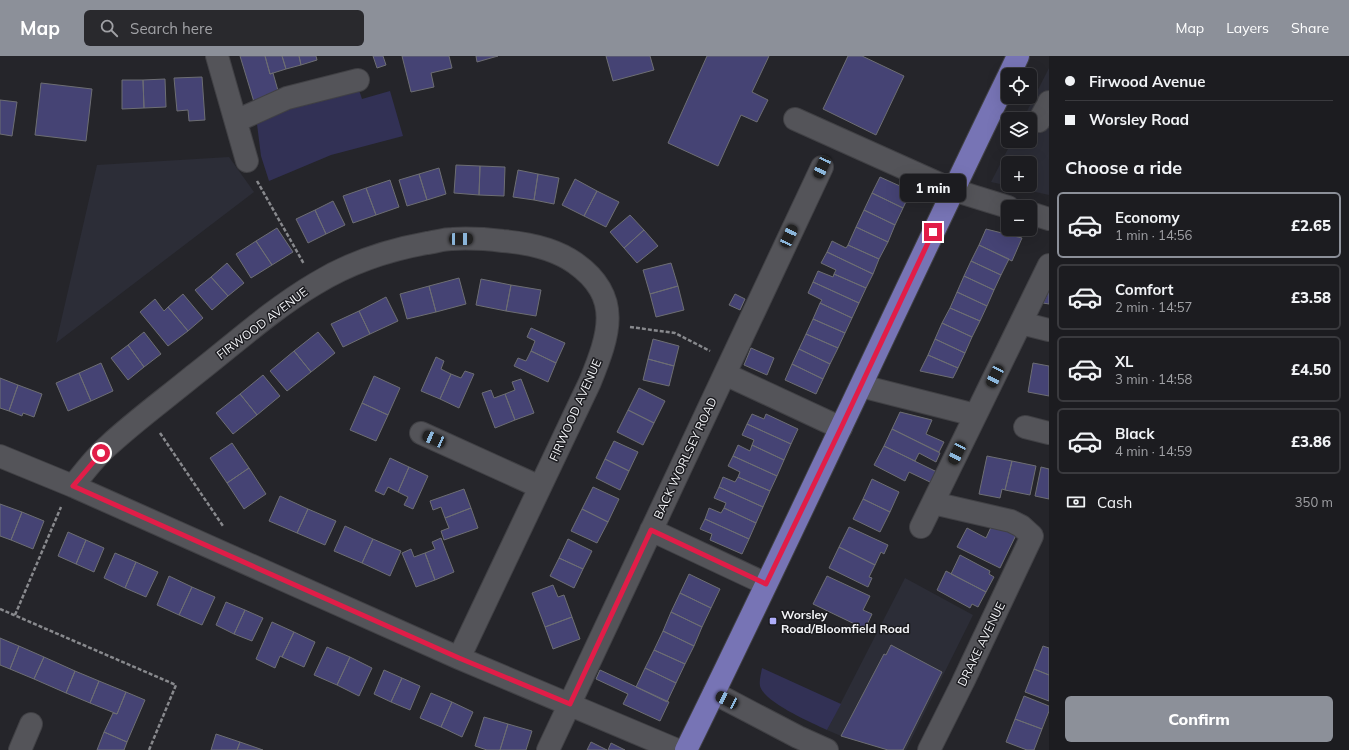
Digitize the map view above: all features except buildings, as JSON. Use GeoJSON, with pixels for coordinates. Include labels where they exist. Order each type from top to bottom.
{"type":"FeatureCollection","features":[{"type":"Feature","properties":{"kind":"main road"},"geometry":{"type":"LineString","coordinates":[[1013,68],[1018,56]]}},
{"type":"Feature","properties":{"kind":"main road"},"geometry":{"type":"LineString","coordinates":[[686,750],[1001,92]]}},
{"type":"Feature","properties":{"kind":"street"},"geometry":{"type":"LineString","coordinates":[[217,56],[247,161]]}},
{"type":"Feature","properties":{"kind":"street"},"geometry":{"type":"LineString","coordinates":[[236,121],[287,98],[358,80]]}},
{"type":"Feature","properties":{"kind":"street"},"geometry":{"type":"LineString","coordinates":[[1039,121],[1049,102]]}},
{"type":"Feature","properties":{"kind":"street"},"geometry":{"type":"LineString","coordinates":[[795,119],[953,190],[1001,205]]}},
{"type":"Feature","properties":{"kind":"street","name":"BACK WORLSEY ROAD"},"geometry":{"type":"LineString","coordinates":[[548,750],[822,167]]}},
{"type":"Feature","properties":{"kind":"street"},"geometry":{"type":"LineString","coordinates":[[1037,216],[1049,219]]}},
{"type":"Feature","properties":{"kind":"street","name":"FIRWOOD AVENUE"},"geometry":{"type":"LineString","coordinates":[[71,485],[108,446],[268,316],[315,284],[348,266],[384,253],[418,244],[450,239],[482,238],[516,242],[545,248],[568,258],[588,272],[600,288],[607,304],[607,324],[599,358],[592,376],[459,658]]}},
{"type":"Feature","properties":{"kind":"street"},"geometry":{"type":"LineString","coordinates":[[921,527],[1049,265]]}},
{"type":"Feature","properties":{"kind":"street"},"geometry":{"type":"LineString","coordinates":[[1021,323],[1049,330]]}},
{"type":"Feature","properties":{"kind":"street"},"geometry":{"type":"LineString","coordinates":[[727,368],[841,428]]}},
{"type":"Feature","properties":{"kind":"street"},"geometry":{"type":"LineString","coordinates":[[861,386],[975,415]]}},
{"type":"Feature","properties":{"kind":"street"},"geometry":{"type":"LineString","coordinates":[[1026,427],[1049,433]]}},
{"type":"Feature","properties":{"kind":"street"},"geometry":{"type":"LineString","coordinates":[[421,433],[540,487]]}},
{"type":"Feature","properties":{"kind":"street"},"geometry":{"type":"LineString","coordinates":[[0,456],[71,485],[459,658],[677,750]]}},
{"type":"Feature","properties":{"kind":"street","name":"DRAKE AVENUE"},"geometry":{"type":"LineString","coordinates":[[929,750],[1032,536],[1021,526],[1011,521],[933,503]]}},
{"type":"Feature","properties":{"kind":"street"},"geometry":{"type":"LineString","coordinates":[[651,530],[766,584]]}},
{"type":"Feature","properties":{"kind":"street"},"geometry":{"type":"LineString","coordinates":[[714,693],[792,734],[827,750]]}},
{"type":"Feature","properties":{"kind":"street"},"geometry":{"type":"LineString","coordinates":[[20,750],[31,724]]}},
{"type":"Feature","properties":{"kind":"path"},"geometry":{"type":"LineString","coordinates":[[247,161],[315,284]]}},
{"type":"Feature","properties":{"kind":"path"},"geometry":{"type":"LineString","coordinates":[[607,324],[675,332],[727,368]]}},
{"type":"Feature","properties":{"kind":"path"},"geometry":{"type":"LineString","coordinates":[[147,414],[228,533],[220,552]]}},
{"type":"Feature","properties":{"kind":"path"},"geometry":{"type":"LineString","coordinates":[[15,615],[71,485]]}},
{"type":"Feature","properties":{"kind":"path"},"geometry":{"type":"LineString","coordinates":[[0,609],[176,685],[149,750]]}},
{"type":"Feature","properties":{"kind":"shaded area"},"geometry":{"type":"Polygon","coordinates":[[[1049,68],[1049,195],[1036,192],[1037,192],[1037,156],[1004,156],[1008,148],[1037,148],[1037,112],[1027,112],[1031,104],[1037,104],[1037,92],[1049,68]]]}},
{"type":"Feature","properties":{"kind":"shaded area"},"geometry":{"type":"Polygon","coordinates":[[[358,87],[362,99],[390,91],[403,136],[331,155],[269,181],[261,156],[257,124],[289,106],[358,87]]]}},
{"type":"Feature","properties":{"kind":"shaded area"},"geometry":{"type":"Polygon","coordinates":[[[229,157],[254,192],[56,343],[97,165],[229,157]]]}},
{"type":"Feature","properties":{"kind":"shaded area"},"geometry":{"type":"Polygon","coordinates":[[[1001,162],[1001,184],[991,182],[1001,162]]]}},
{"type":"Feature","properties":{"kind":"shaded area"},"geometry":{"type":"Polygon","coordinates":[[[905,578],[973,615],[906,750],[888,750],[841,736],[827,730],[905,578]]]}},
{"type":"Feature","properties":{"kind":"shaded area"},"geometry":{"type":"Polygon","coordinates":[[[762,668],[841,704],[827,730],[800,717],[770,699],[760,686],[762,668]]]}},
{"type":"Feature","properties":{"kind":"place","name":"Worsley Road/Bloomfield Road"},"geometry":{"type":"Point","coordinates":[773,621]}},
{"type":"Feature","properties":{"kind":"route"},"geometry":{"type":"LineString","coordinates":[[101,453],[73,486],[459,658],[570,704],[651,530],[766,584],[933,232]]}}]}
